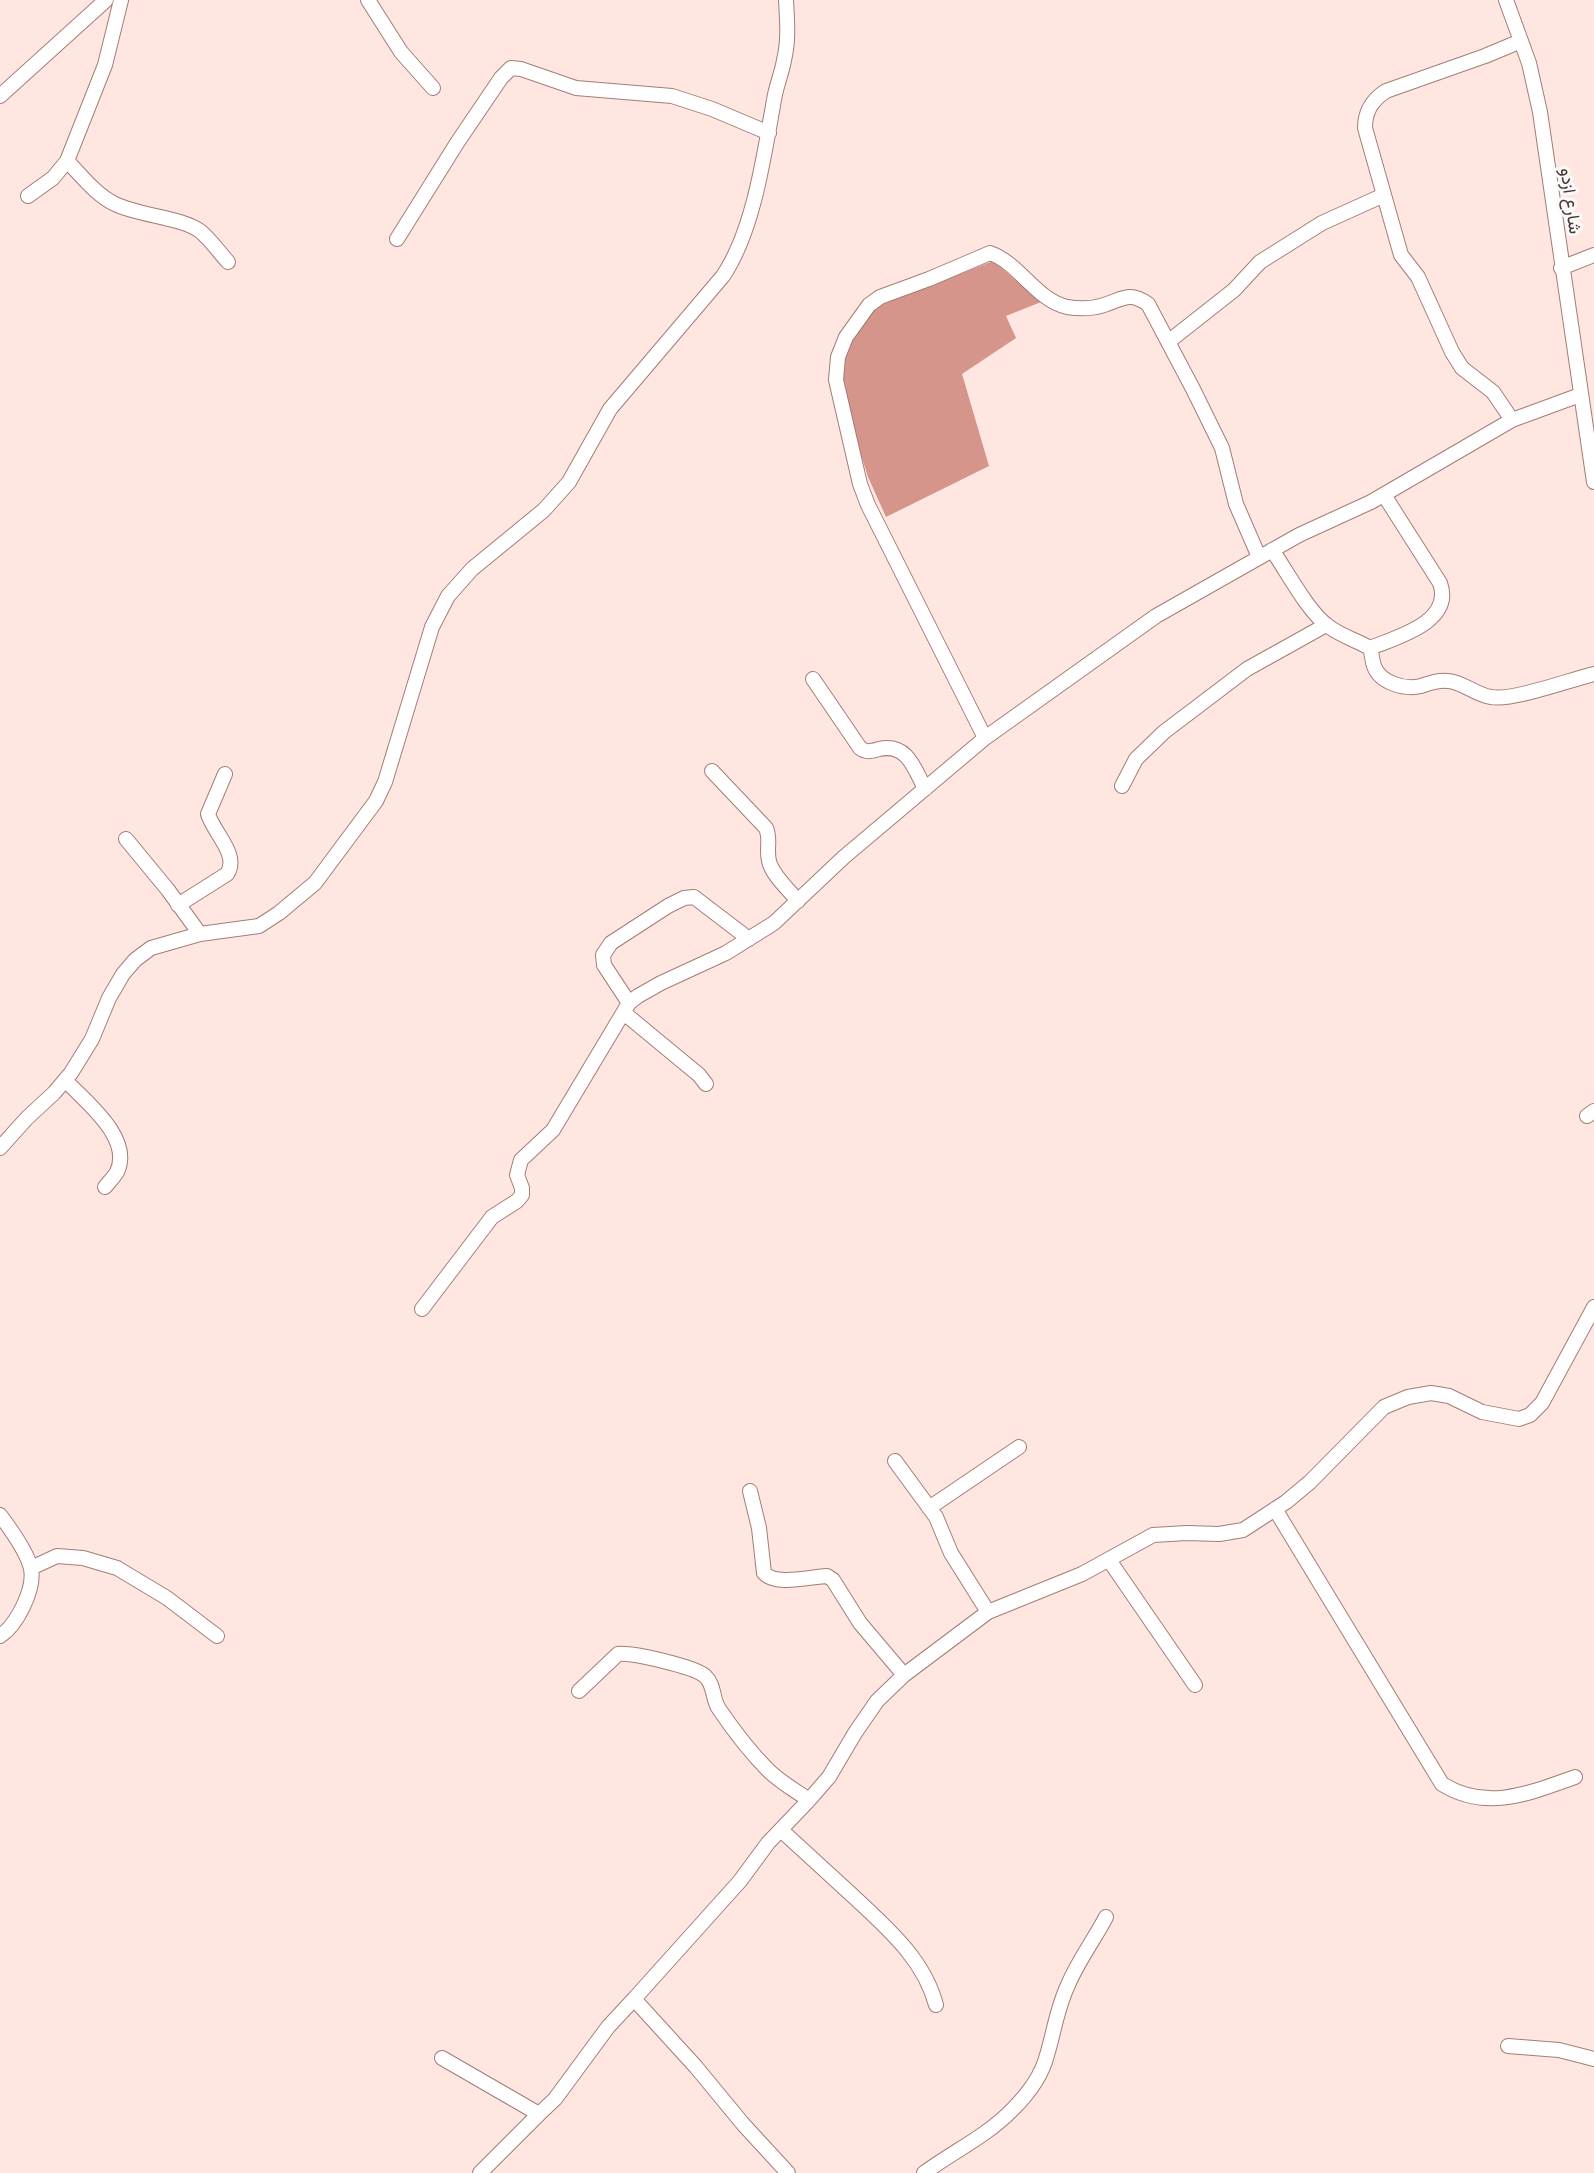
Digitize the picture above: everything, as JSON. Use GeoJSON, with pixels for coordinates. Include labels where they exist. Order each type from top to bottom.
{"type":"FeatureCollection","features":[{"type":"Feature","properties":{"kind":"street"},"geometry":{"type":"LineString","coordinates":[[0,96],[106,0]]}},
{"type":"Feature","properties":{"kind":"street"},"geometry":{"type":"LineString","coordinates":[[28,196],[53,178],[66,160],[105,65],[121,0]]}},
{"type":"Feature","properties":{"kind":"street"},"geometry":{"type":"LineString","coordinates":[[368,0],[401,52],[433,88]]}},
{"type":"Feature","properties":{"kind":"street"},"geometry":{"type":"LineString","coordinates":[[0,1148],[65,1080],[92,1039],[114,990],[135,960],[151,948],[200,934],[259,926],[279,913],[315,883],[376,801],[385,782],[432,627],[448,596],[472,569],[544,510],[569,482],[610,410],[723,276],[735,258],[761,170],[774,98],[785,59],[788,28],[786,0]]}},
{"type":"Feature","properties":{"kind":"street","name":"شارع ازدو"},"geometry":{"type":"LineString","coordinates":[[1506,0],[1529,63],[1540,112],[1594,482]]}},
{"type":"Feature","properties":{"kind":"street"},"geometry":{"type":"LineString","coordinates":[[1512,420],[1493,392],[1462,368],[1452,352],[1418,277],[1401,255],[1365,128],[1365,116],[1376,98],[1386,91],[1521,41]]}},
{"type":"Feature","properties":{"kind":"street"},"geometry":{"type":"LineString","coordinates":[[397,239],[457,142],[501,78],[511,68],[521,69],[576,88],[672,96],[712,109],[769,133]]}},
{"type":"Feature","properties":{"kind":"street"},"geometry":{"type":"LineString","coordinates":[[66,160],[112,203],[136,213],[180,222],[200,231],[228,262]]}},
{"type":"Feature","properties":{"kind":"street"},"geometry":{"type":"LineString","coordinates":[[1168,342],[1234,290],[1260,262],[1322,223],[1384,195]]}},
{"type":"Feature","properties":{"kind":"street"},"geometry":{"type":"LineString","coordinates":[[985,738],[868,505],[860,483],[836,380],[838,357],[846,337],[869,305],[880,297],[990,253],[998,256],[1034,287],[1065,306],[1085,309],[1104,305],[1120,298],[1138,298],[1148,304],[1222,448],[1236,504],[1259,557]]}},
{"type":"Feature","properties":{"kind":"street"},"geometry":{"type":"LineString","coordinates":[[1561,268],[1594,255]]}},
{"type":"Feature","properties":{"kind":"street"},"geometry":{"type":"LineString","coordinates":[[422,1309],[492,1217],[517,1201],[522,1195],[518,1175],[521,1160],[553,1130],[627,1008],[638,996],[726,953],[774,923],[844,857],[985,738],[1156,616],[1309,530],[1383,495],[1512,420],[1580,395]]}},
{"type":"Feature","properties":{"kind":"street"},"geometry":{"type":"LineString","coordinates":[[1272,550],[1316,614],[1326,625],[1348,639],[1370,648],[1412,631],[1431,618],[1440,605],[1444,593],[1440,583],[1383,495]]}},
{"type":"Feature","properties":{"kind":"street"},"geometry":{"type":"LineString","coordinates":[[1122,786],[1136,759],[1164,732],[1247,669],[1326,625]]}},
{"type":"Feature","properties":{"kind":"street"},"geometry":{"type":"LineString","coordinates":[[1370,648],[1377,671],[1386,680],[1403,687],[1419,687],[1435,681],[1449,681],[1494,698],[1505,698],[1594,674]]}},
{"type":"Feature","properties":{"kind":"street"},"geometry":{"type":"LineString","coordinates":[[813,679],[860,748],[870,751],[891,747],[903,752],[914,766],[925,789]]}},
{"type":"Feature","properties":{"kind":"street"},"geometry":{"type":"LineString","coordinates":[[712,771],[765,828],[769,835],[769,862],[798,901]]}},
{"type":"Feature","properties":{"kind":"street"},"geometry":{"type":"LineString","coordinates":[[178,905],[227,874],[231,866],[230,856],[208,814],[225,774]]}},
{"type":"Feature","properties":{"kind":"street"},"geometry":{"type":"LineString","coordinates":[[126,838],[200,934]]}},
{"type":"Feature","properties":{"kind":"street"},"geometry":{"type":"LineString","coordinates":[[706,1084],[627,1008],[604,965],[603,955],[611,943],[684,898],[694,897],[749,939]]}},
{"type":"Feature","properties":{"kind":"street"},"geometry":{"type":"LineString","coordinates":[[65,1080],[112,1130],[119,1143],[120,1159],[117,1172],[105,1186]]}},
{"type":"Feature","properties":{"kind":"street"},"geometry":{"type":"LineString","coordinates":[[480,2173],[555,2099],[608,2027],[740,1881],[768,1843],[829,1777],[877,1701],[904,1675],[988,1612],[1082,1574],[1153,1535],[1231,1534],[1243,1530],[1310,1482],[1384,1407],[1408,1397],[1431,1393],[1449,1396],[1482,1412],[1498,1416],[1519,1419],[1530,1416],[1542,1403],[1594,1307]]}},
{"type":"Feature","properties":{"kind":"street"},"geometry":{"type":"LineString","coordinates":[[929,1508],[1019,1448]]}},
{"type":"Feature","properties":{"kind":"street"},"geometry":{"type":"LineString","coordinates":[[895,1461],[936,1517],[951,1553],[988,1612]]}},
{"type":"Feature","properties":{"kind":"street"},"geometry":{"type":"LineString","coordinates":[[750,1491],[759,1528],[764,1573],[769,1578],[777,1580],[827,1576],[833,1580],[860,1623],[904,1675]]}},
{"type":"Feature","properties":{"kind":"street"},"geometry":{"type":"LineString","coordinates":[[1275,1509],[1442,1784],[1468,1797],[1497,1800],[1529,1793],[1575,1777]]}},
{"type":"Feature","properties":{"kind":"street"},"geometry":{"type":"LineString","coordinates":[[0,1515],[14,1534],[31,1568],[30,1582],[17,1620],[0,1636]]}},
{"type":"Feature","properties":{"kind":"street"},"geometry":{"type":"LineString","coordinates":[[31,1568],[57,1556],[83,1558],[117,1568],[167,1598],[217,1636]]}},
{"type":"Feature","properties":{"kind":"street"},"geometry":{"type":"LineString","coordinates":[[1108,1560],[1195,1685]]}},
{"type":"Feature","properties":{"kind":"street"},"geometry":{"type":"LineString","coordinates":[[579,1691],[618,1654],[640,1655],[701,1672],[712,1685],[716,1704],[737,1735],[769,1771],[809,1800]]}},
{"type":"Feature","properties":{"kind":"street"},"geometry":{"type":"LineString","coordinates":[[781,1830],[893,1933],[913,1956],[931,1985],[936,2005]]}},
{"type":"Feature","properties":{"kind":"street"},"geometry":{"type":"LineString","coordinates":[[924,2173],[986,2134],[1014,2108],[1039,2075],[1068,1985],[1106,1917]]}},
{"type":"Feature","properties":{"kind":"street"},"geometry":{"type":"LineString","coordinates":[[634,1999],[788,2173]]}},
{"type":"Feature","properties":{"kind":"street"},"geometry":{"type":"LineString","coordinates":[[1508,2046],[1559,2050],[1594,2059]]}},
{"type":"Feature","properties":{"kind":"street"},"geometry":{"type":"LineString","coordinates":[[442,2058],[540,2114]]}},
{"type":"Feature","properties":{"kind":"shaded area"},"geometry":{"type":"Polygon","coordinates":[[[993,261],[1041,302],[1006,316],[1016,338],[962,374],[989,466],[886,517],[868,477],[842,378],[843,362],[852,337],[876,307],[993,261]]]}}]}
